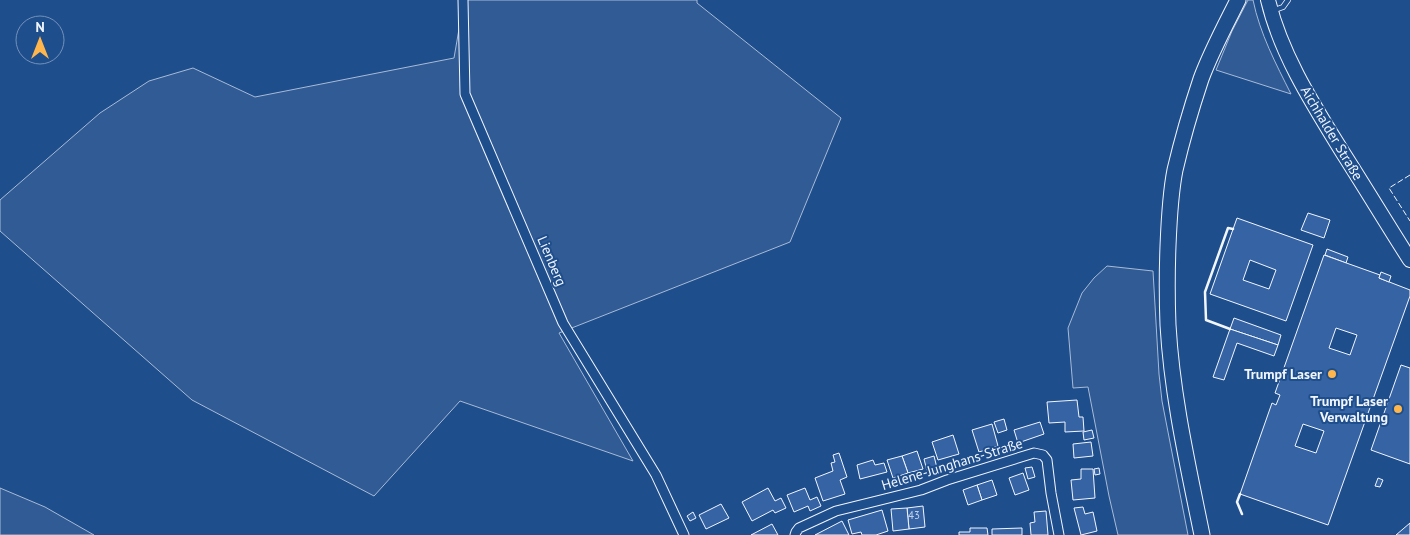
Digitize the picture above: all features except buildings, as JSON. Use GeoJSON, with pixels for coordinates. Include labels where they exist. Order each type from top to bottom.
{"type":"FeatureCollection","features":[{"type":"Feature","properties":{"kind":"main road"},"geometry":{"type":"LineString","coordinates":[[1202,535],[1183,441],[1168,326],[1167,274],[1170,219],[1175,172],[1191,110],[1217,42],[1238,0]]}},
{"type":"Feature","properties":{"kind":"street","name":"Lienberg"},"geometry":{"type":"LineString","coordinates":[[464,0],[465,94],[563,323],[656,476],[684,535]]}},
{"type":"Feature","properties":{"kind":"street","name":"Aichhalder Straße"},"geometry":{"type":"LineString","coordinates":[[1269,6],[1286,51],[1309,98],[1410,260]]}},
{"type":"Feature","properties":{"kind":"street","name":"Helene-Junghans-Straße"},"geometry":{"type":"LineString","coordinates":[[795,535],[799,528],[836,512],[920,490],[1034,453],[1043,455],[1047,460],[1052,502],[1059,535]]}},
{"type":"Feature","properties":{"kind":"lane"},"geometry":{"type":"LineString","coordinates":[[1269,6],[1283,6],[1288,0]]}},
{"type":"Feature","properties":{"kind":"shaded area"},"geometry":{"type":"Polygon","coordinates":[[[464,0],[697,0],[697,3],[841,118],[790,242],[559,333],[633,461],[460,401],[374,496],[192,400],[0,231],[0,200],[100,113],[149,81],[193,68],[255,97],[454,58],[464,0]]]}},
{"type":"Feature","properties":{"kind":"shaded area"},"geometry":{"type":"Polygon","coordinates":[[[1248,0],[1253,0],[1264,37],[1291,94],[1216,70],[1232,31],[1248,0]]]}},
{"type":"Feature","properties":{"kind":"shaded area"},"geometry":{"type":"Polygon","coordinates":[[[1107,266],[1153,271],[1162,401],[1188,535],[1118,535],[1088,387],[1073,388],[1068,328],[1082,293],[1107,266]]]}},
{"type":"Feature","properties":{"kind":"shaded area"},"geometry":{"type":"Polygon","coordinates":[[[0,488],[45,507],[94,535],[0,535],[0,488]]]}},
{"type":"Feature","properties":{"kind":"fence"},"geometry":{"type":"LineString","coordinates":[[1410,175],[1389,188],[1410,221]]}},
{"type":"Feature","properties":{"kind":"wall"},"geometry":{"type":"LineString","coordinates":[[1230,329],[1206,320],[1205,292],[1228,228],[1233,229]]}},
{"type":"Feature","properties":{"kind":"wall"},"geometry":{"type":"LineString","coordinates":[[1240,494],[1237,502],[1242,514]]}},
{"type":"Feature","properties":{"kind":"place","name":"Trumpf Laser"},"geometry":{"type":"Point","coordinates":[1332,374]}},
{"type":"Feature","properties":{"kind":"place","name":"Trumpf Laser Verwaltung"},"geometry":{"type":"Point","coordinates":[1398,409]}}]}
